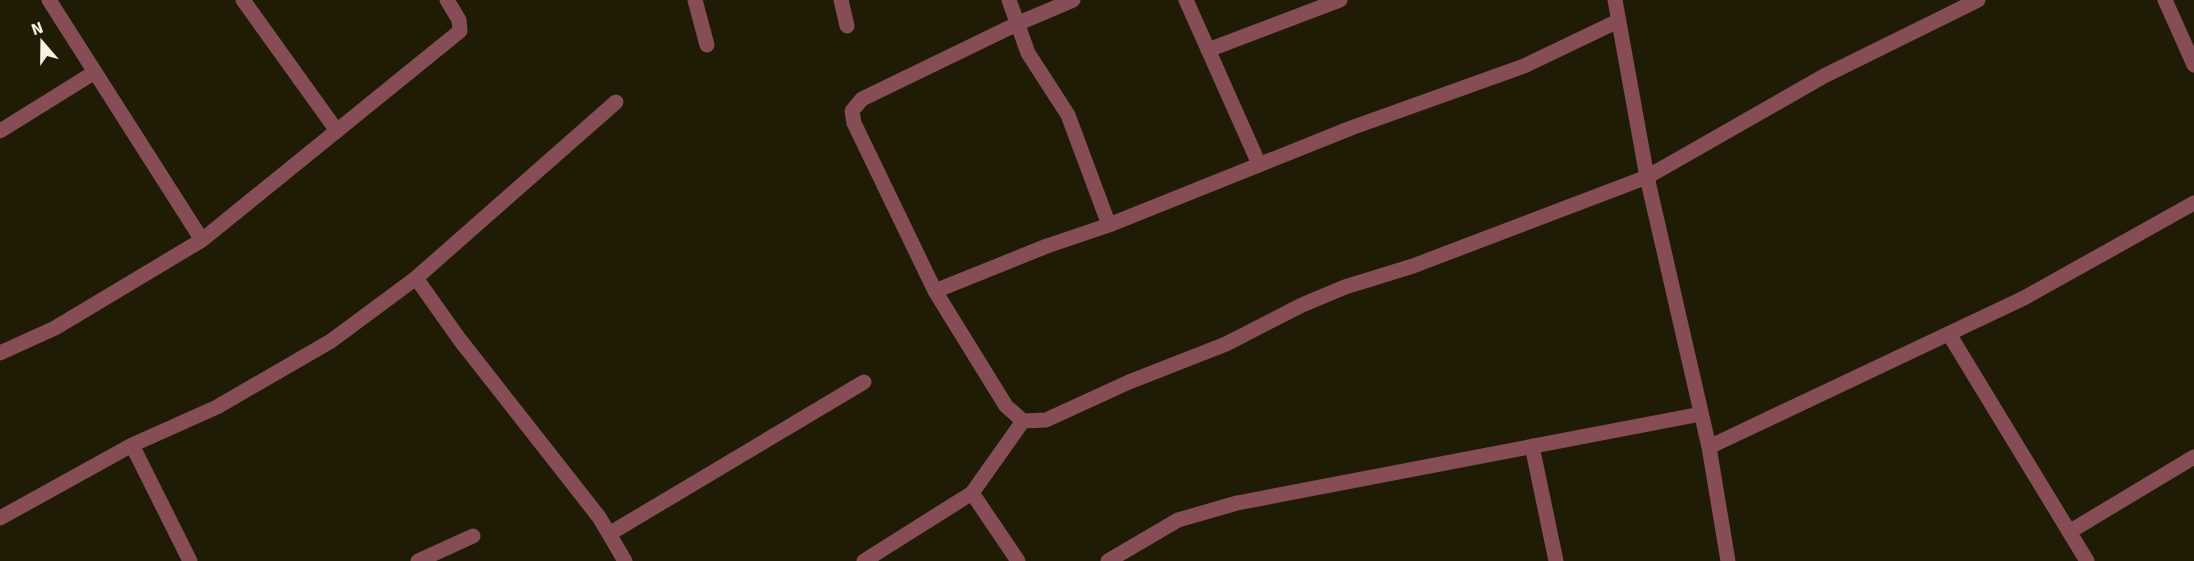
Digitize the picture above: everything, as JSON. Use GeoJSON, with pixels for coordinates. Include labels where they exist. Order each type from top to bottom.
{"type":"FeatureCollection","features":[{"type":"Feature","properties":{"kind":"street"},"geometry":{"type":"LineString","coordinates":[[49,0],[202,240]]}},
{"type":"Feature","properties":{"kind":"street"},"geometry":{"type":"LineString","coordinates":[[243,0],[337,131]]}},
{"type":"Feature","properties":{"kind":"street"},"geometry":{"type":"LineString","coordinates":[[0,354],[55,328],[202,240],[460,30],[459,20],[447,0]]}},
{"type":"Feature","properties":{"kind":"street"},"geometry":{"type":"LineString","coordinates":[[695,0],[707,45]]}},
{"type":"Feature","properties":{"kind":"street"},"geometry":{"type":"LineString","coordinates":[[841,0],[847,26]]}},
{"type":"Feature","properties":{"kind":"street"},"geometry":{"type":"LineString","coordinates":[[1009,0],[1028,53],[1068,115],[1108,225]]}},
{"type":"Feature","properties":{"kind":"street"},"geometry":{"type":"LineString","coordinates":[[1073,0],[1019,23],[862,99],[852,111],[854,123],[935,291],[1006,406],[1023,421],[1046,420],[1129,382],[1226,344],[1302,305],[1345,287],[1413,266],[1647,177],[1824,76],[1978,0]]}},
{"type":"Feature","properties":{"kind":"street"},"geometry":{"type":"LineString","coordinates":[[1186,0],[1259,164]]}},
{"type":"Feature","properties":{"kind":"street"},"geometry":{"type":"LineString","coordinates":[[1209,50],[1340,0]]}},
{"type":"Feature","properties":{"kind":"street"},"geometry":{"type":"LineString","coordinates":[[1615,0],[1647,177],[1709,447],[1728,561]]}},
{"type":"Feature","properties":{"kind":"street"},"geometry":{"type":"LineString","coordinates":[[2165,0],[2194,65]]}},
{"type":"Feature","properties":{"kind":"street"},"geometry":{"type":"LineString","coordinates":[[935,291],[1351,128],[1524,66],[1618,21]]}},
{"type":"Feature","properties":{"kind":"street"},"geometry":{"type":"LineString","coordinates":[[0,131],[96,72]]}},
{"type":"Feature","properties":{"kind":"street"},"geometry":{"type":"LineString","coordinates":[[0,518],[132,445],[217,407],[331,341],[416,278],[616,102]]}},
{"type":"Feature","properties":{"kind":"street"},"geometry":{"type":"LineString","coordinates":[[1709,447],[2024,298],[2194,203]]}},
{"type":"Feature","properties":{"kind":"street"},"geometry":{"type":"LineString","coordinates":[[416,278],[460,340],[599,517],[625,561]]}},
{"type":"Feature","properties":{"kind":"street"},"geometry":{"type":"LineString","coordinates":[[1949,334],[2087,561]]}},
{"type":"Feature","properties":{"kind":"street"},"geometry":{"type":"LineString","coordinates":[[609,534],[864,382]]}},
{"type":"Feature","properties":{"kind":"street"},"geometry":{"type":"LineString","coordinates":[[1108,561],[1178,520],[1237,503],[1701,414]]}},
{"type":"Feature","properties":{"kind":"street"},"geometry":{"type":"LineString","coordinates":[[864,561],[972,493],[1023,421]]}},
{"type":"Feature","properties":{"kind":"street"},"geometry":{"type":"LineString","coordinates":[[132,445],[190,561]]}},
{"type":"Feature","properties":{"kind":"street"},"geometry":{"type":"LineString","coordinates":[[1532,446],[1556,561]]}},
{"type":"Feature","properties":{"kind":"street"},"geometry":{"type":"LineString","coordinates":[[2069,532],[2194,457]]}},
{"type":"Feature","properties":{"kind":"street"},"geometry":{"type":"LineString","coordinates":[[972,493],[1018,561]]}},
{"type":"Feature","properties":{"kind":"street"},"geometry":{"type":"LineString","coordinates":[[418,561],[472,536]]}}]}
